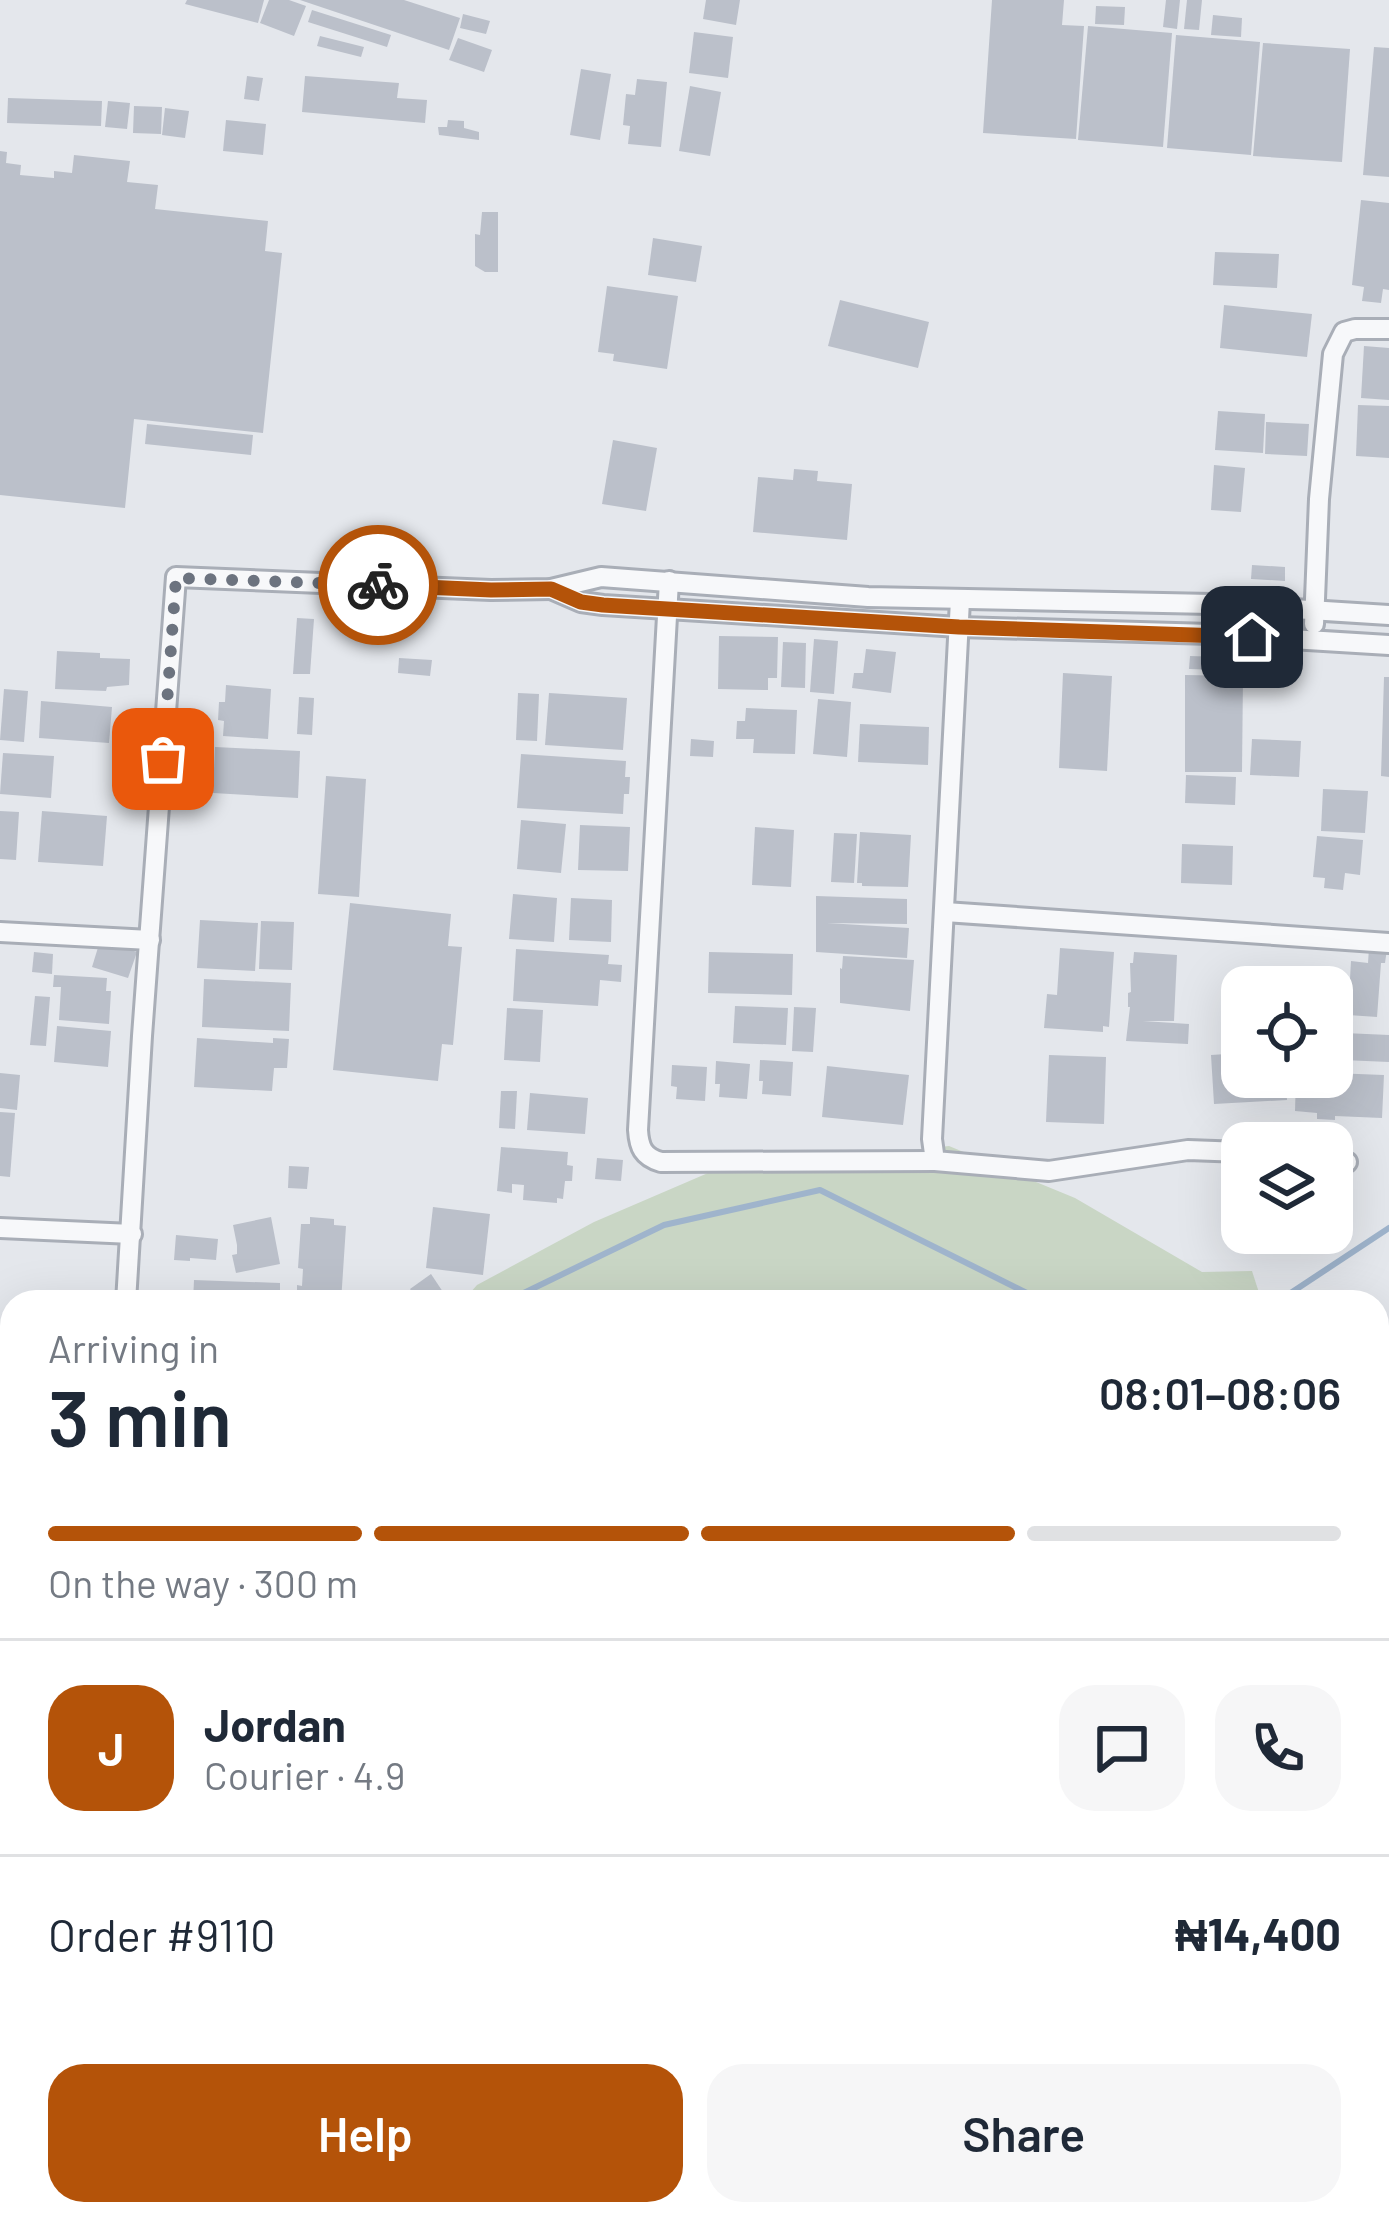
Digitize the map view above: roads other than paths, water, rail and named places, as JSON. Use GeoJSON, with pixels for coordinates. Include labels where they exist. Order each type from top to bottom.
{"type":"FeatureCollection","features":[{"type":"Feature","properties":{"kind":"street"},"geometry":{"type":"LineString","coordinates":[[1313,640],[1319,499],[1333,354],[1344,332],[1389,329]]}},
{"type":"Feature","properties":{"kind":"street"},"geometry":{"type":"LineString","coordinates":[[127,1290],[176,578],[491,590],[551,589],[602,577],[868,597],[1212,604],[1389,615]]}},
{"type":"Feature","properties":{"kind":"street"},"geometry":{"type":"LineString","coordinates":[[669,581],[639,1146],[662,1162],[934,1161],[1049,1171],[1188,1150],[1221,1151]]}},
{"type":"Feature","properties":{"kind":"street"},"geometry":{"type":"LineString","coordinates":[[551,589],[581,602],[668,608],[959,627],[1389,645]]}},
{"type":"Feature","properties":{"kind":"street"},"geometry":{"type":"LineString","coordinates":[[934,1161],[960,600]]}},
{"type":"Feature","properties":{"kind":"street"},"geometry":{"type":"LineString","coordinates":[[945,912],[1389,943]]}},
{"type":"Feature","properties":{"kind":"street"},"geometry":{"type":"LineString","coordinates":[[0,932],[150,940]]}},
{"type":"Feature","properties":{"kind":"street"},"geometry":{"type":"LineString","coordinates":[[0,1228],[131,1234]]}},
{"type":"Feature","properties":{"kind":"waterway"},"geometry":{"type":"LineString","coordinates":[[530,1290],[664,1225],[820,1190],[1021,1290]]}},
{"type":"Feature","properties":{"kind":"waterway"},"geometry":{"type":"LineString","coordinates":[[1295,1290],[1389,1228]]}}]}
